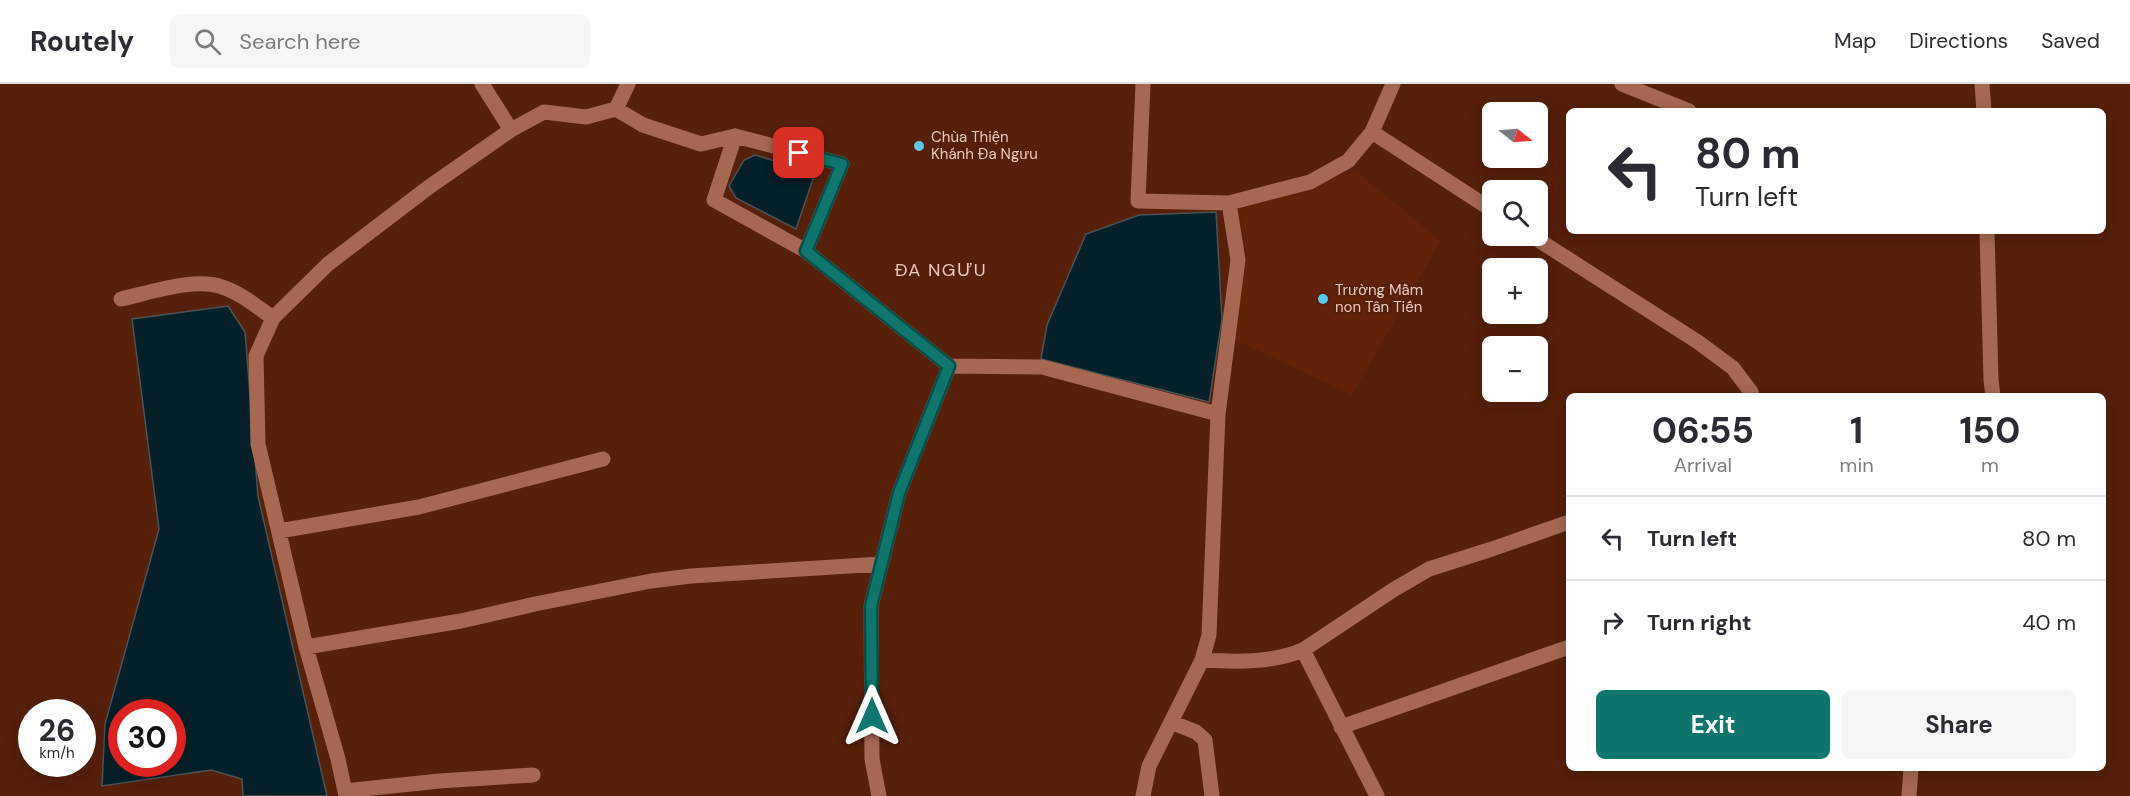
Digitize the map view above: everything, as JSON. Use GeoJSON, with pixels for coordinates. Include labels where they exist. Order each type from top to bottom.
{"type":"FeatureCollection","features":[{"type":"Feature","properties":{"kind":"street"},"geometry":{"type":"LineString","coordinates":[[482,84],[511,130]]}},
{"type":"Feature","properties":{"kind":"street"},"geometry":{"type":"LineString","coordinates":[[616,109],[628,84]]}},
{"type":"Feature","properties":{"kind":"street"},"geometry":{"type":"LineString","coordinates":[[1143,84],[1138,201],[1229,203],[1310,182],[1348,161],[1372,132],[1393,84]]}},
{"type":"Feature","properties":{"kind":"street"},"geometry":{"type":"LineString","coordinates":[[1622,84],[1682,108]]}},
{"type":"Feature","properties":{"kind":"street"},"geometry":{"type":"LineString","coordinates":[[1982,84],[1984,108]]}},
{"type":"Feature","properties":{"kind":"street"},"geometry":{"type":"LineString","coordinates":[[533,775],[439,781],[345,793],[338,759],[306,647],[258,444],[256,356],[273,318],[328,264],[429,187],[511,130],[544,112],[586,117],[616,109],[643,125],[701,144],[735,136],[842,164],[806,251]]}},
{"type":"Feature","properties":{"kind":"street"},"geometry":{"type":"LineString","coordinates":[[1372,132],[1482,204]]}},
{"type":"Feature","properties":{"kind":"street"},"geometry":{"type":"LineString","coordinates":[[735,136],[714,200],[806,251],[949,366],[1042,367],[1218,414]]}},
{"type":"Feature","properties":{"kind":"street"},"geometry":{"type":"LineString","coordinates":[[1143,796],[1149,766],[1202,660],[1209,635],[1218,414],[1238,260],[1229,203]]}},
{"type":"Feature","properties":{"kind":"street"},"geometry":{"type":"LineString","coordinates":[[1987,234],[1993,393]]}},
{"type":"Feature","properties":{"kind":"street"},"geometry":{"type":"LineString","coordinates":[[1548,246],[1698,342],[1733,368],[1751,393]]}},
{"type":"Feature","properties":{"kind":"street"},"geometry":{"type":"LineString","coordinates":[[122,299],[196,284],[219,286],[236,293],[273,318]]}},
{"type":"Feature","properties":{"kind":"street"},"geometry":{"type":"LineString","coordinates":[[879,796],[872,759],[871,606],[899,493],[949,366]]}},
{"type":"Feature","properties":{"kind":"street"},"geometry":{"type":"LineString","coordinates":[[279,531],[418,507],[603,459]]}},
{"type":"Feature","properties":{"kind":"street"},"geometry":{"type":"LineString","coordinates":[[1202,660],[1263,659],[1291,655],[1304,650],[1393,590],[1429,569],[1566,523]]}},
{"type":"Feature","properties":{"kind":"street"},"geometry":{"type":"LineString","coordinates":[[306,647],[461,621],[651,581],[691,576],[881,564]]}},
{"type":"Feature","properties":{"kind":"street"},"geometry":{"type":"LineString","coordinates":[[1341,727],[1566,648]]}},
{"type":"Feature","properties":{"kind":"street"},"geometry":{"type":"LineString","coordinates":[[1304,650],[1377,796]]}},
{"type":"Feature","properties":{"kind":"street"},"geometry":{"type":"LineString","coordinates":[[1171,722],[1196,732],[1205,740],[1212,796]]}},
{"type":"Feature","properties":{"kind":"street"},"geometry":{"type":"LineString","coordinates":[[1909,796],[1911,771]]}},
{"type":"Feature","properties":{"kind":"shaded area","name":"Trường Mầm non Tân Tiến"},"geometry":{"type":"Polygon","coordinates":[[[1356,171],[1441,241],[1352,395],[1233,339],[1247,259],[1238,206],[1356,171]]]}},
{"type":"Feature","properties":{"kind":"water"},"geometry":{"type":"Polygon","coordinates":[[[755,155],[815,173],[796,229],[736,198],[729,186],[744,160],[755,155]]]}},
{"type":"Feature","properties":{"kind":"water"},"geometry":{"type":"Polygon","coordinates":[[[1216,212],[1222,319],[1209,402],[1041,359],[1047,325],[1086,234],[1139,215],[1216,212]]]}},
{"type":"Feature","properties":{"kind":"water"},"geometry":{"type":"Polygon","coordinates":[[[228,306],[245,332],[258,496],[327,796],[243,796],[242,779],[211,770],[186,774],[186,699],[112,699],[159,529],[132,319],[228,306]]]}},
{"type":"Feature","properties":{"kind":"water"},"geometry":{"type":"Polygon","coordinates":[[[108,713],[108,777],[163,777],[102,786],[105,724],[108,713]]]}},
{"type":"Feature","properties":{"kind":"place","name":"Chùa Thiện Khánh Đa Ngưu"},"geometry":{"type":"Point","coordinates":[919,146]}},
{"type":"Feature","properties":{"kind":"place","name":"Trường Mầm non Tân Tiến"},"geometry":{"type":"Point","coordinates":[1323,299]}},
{"type":"Feature","properties":{"kind":"district","name":"ĐA NGƯU"},"geometry":{"type":"Point","coordinates":[941,270]}},
{"type":"Feature","properties":{"kind":"route"},"geometry":{"type":"LineString","coordinates":[[799,153],[842,164],[806,251],[949,366],[899,493],[871,606],[872,716]]}}]}
